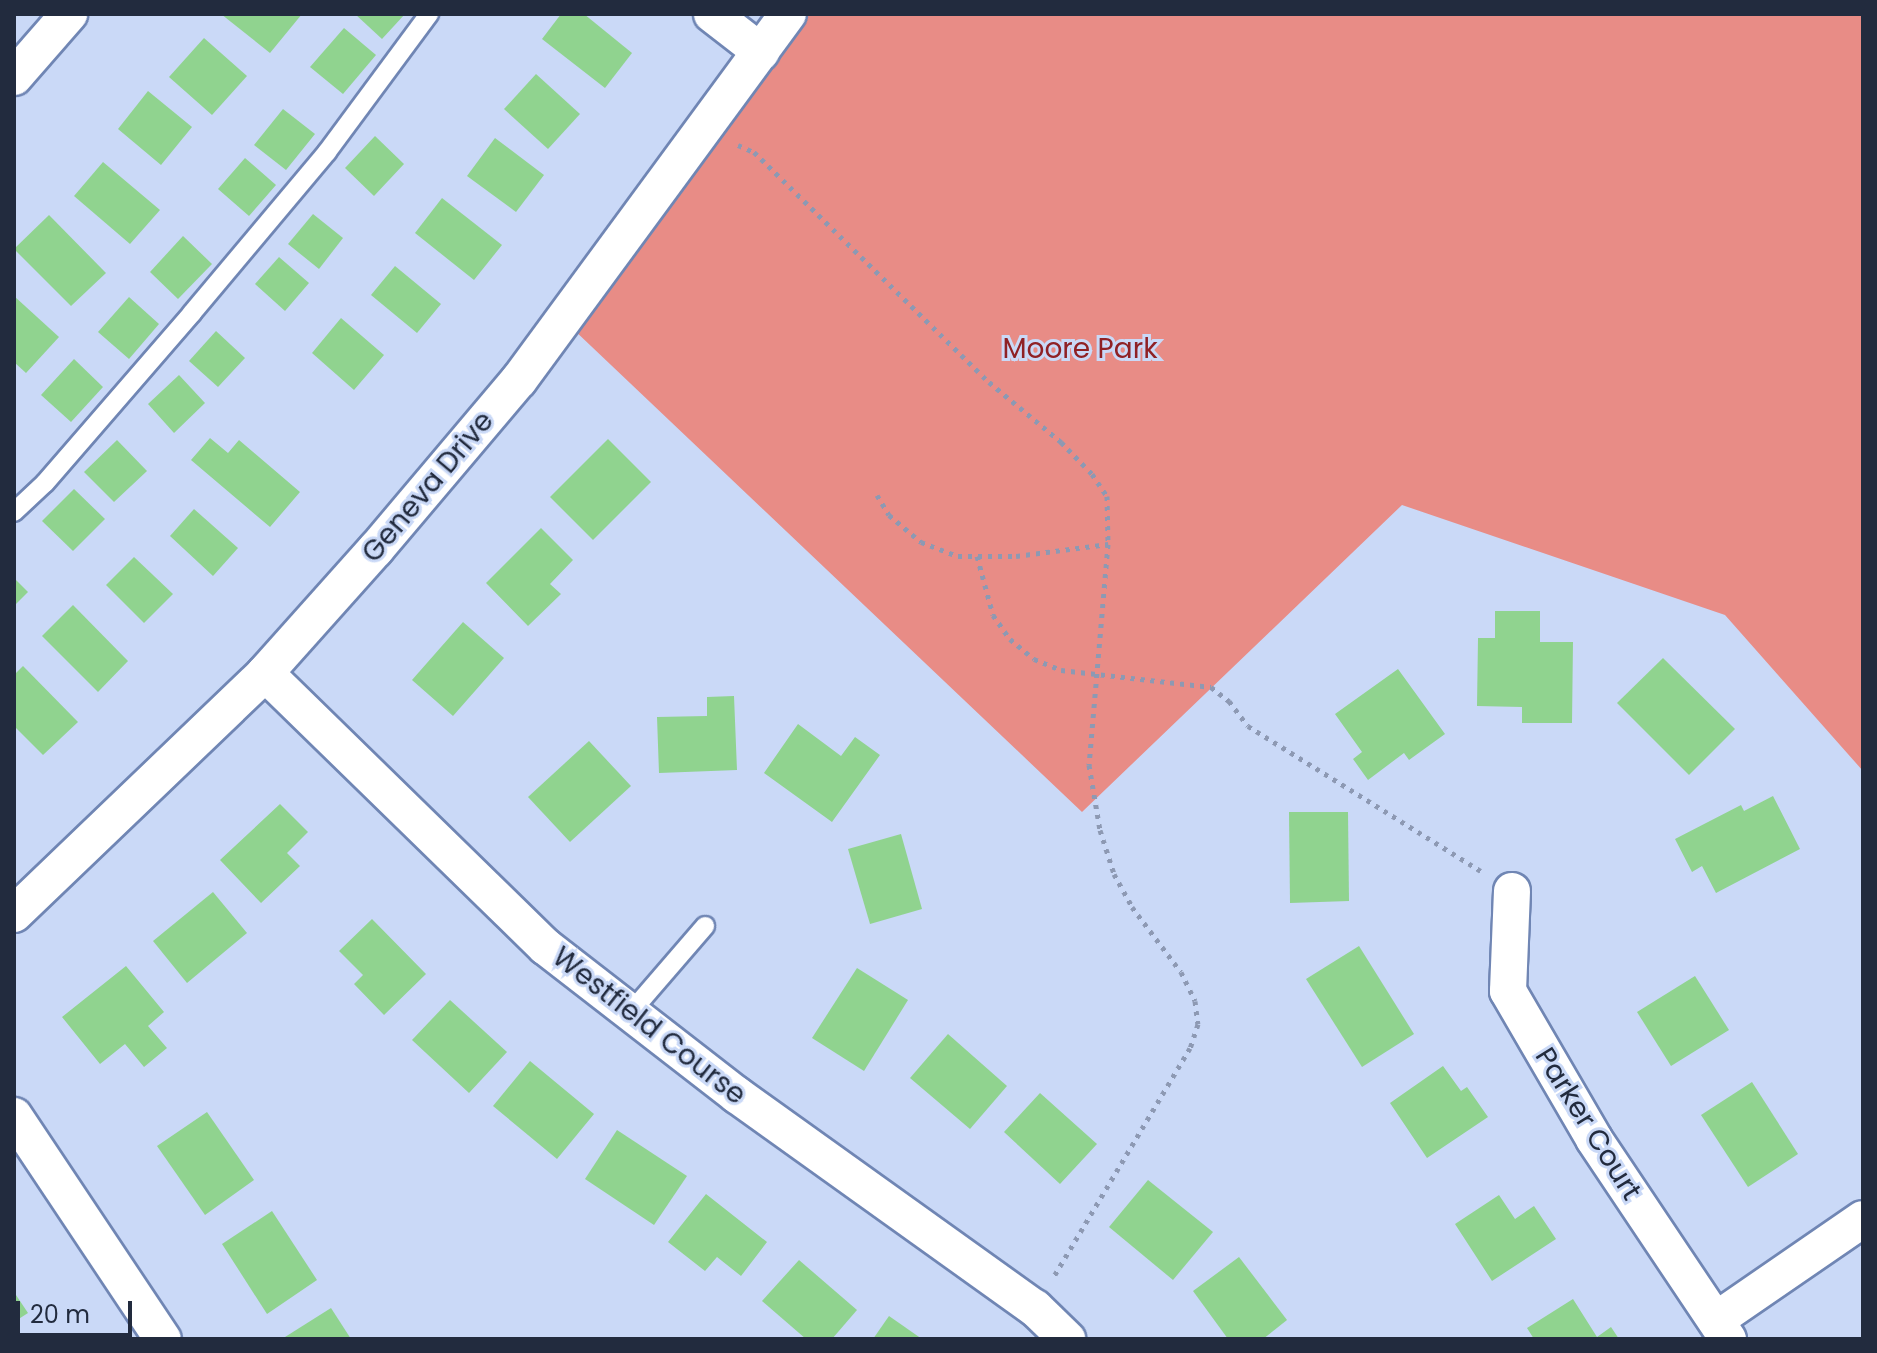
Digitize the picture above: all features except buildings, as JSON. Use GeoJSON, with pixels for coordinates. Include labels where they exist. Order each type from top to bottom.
{"type":"FeatureCollection","features":[{"type":"Feature","properties":{"kind":"street"},"geometry":{"type":"LineString","coordinates":[[14,77],[69,14]]}},
{"type":"Feature","properties":{"kind":"street"},"geometry":{"type":"LineString","coordinates":[[712,14],[761,52]]}},
{"type":"Feature","properties":{"kind":"street","name":"Geneva Drive"},"geometry":{"type":"LineString","coordinates":[[14,914],[265,673],[376,549],[519,380],[788,14]]}},
{"type":"Feature","properties":{"kind":"street","name":"Westfield Course"},"geometry":{"type":"LineString","coordinates":[[265,673],[546,947],[737,1095],[1035,1308],[1067,1339]]}},
{"type":"Feature","properties":{"kind":"street","name":"Parker Court"},"geometry":{"type":"LineString","coordinates":[[1512,891],[1508,991],[1594,1139],[1722,1330]]}},
{"type":"Feature","properties":{"kind":"street"},"geometry":{"type":"LineString","coordinates":[[14,1116],[163,1339]]}},
{"type":"Feature","properties":{"kind":"street"},"geometry":{"type":"LineString","coordinates":[[1722,1330],[1863,1219]]}},
{"type":"Feature","properties":{"kind":"lane"},"geometry":{"type":"LineString","coordinates":[[14,512],[45,483],[327,152],[429,14]]}},
{"type":"Feature","properties":{"kind":"lane"},"geometry":{"type":"LineString","coordinates":[[630,1013],[705,926]]}},
{"type":"Feature","properties":{"kind":"path"},"geometry":{"type":"LineString","coordinates":[[704,131],[754,152],[989,382],[1061,442],[1092,474],[1107,496],[1108,544],[1094,674],[1089,765],[1100,830],[1114,874],[1132,907],[1181,972],[1195,1001],[1198,1024],[1190,1048],[1035,1308]]}},
{"type":"Feature","properties":{"kind":"path"},"geometry":{"type":"LineString","coordinates":[[877,495],[889,515],[921,542],[958,556],[1016,556],[1108,544]]}},
{"type":"Feature","properties":{"kind":"path"},"geometry":{"type":"LineString","coordinates":[[977,556],[986,596],[1010,639],[1034,659],[1061,670],[1211,687],[1229,701],[1248,726],[1512,891]]}},
{"type":"Feature","properties":{"kind":"green space","name":"Moore Park"},"geometry":{"type":"Polygon","coordinates":[[[799,14],[1863,14],[1863,771],[1725,615],[1402,505],[1082,812],[572,328],[799,14]]]}}]}
